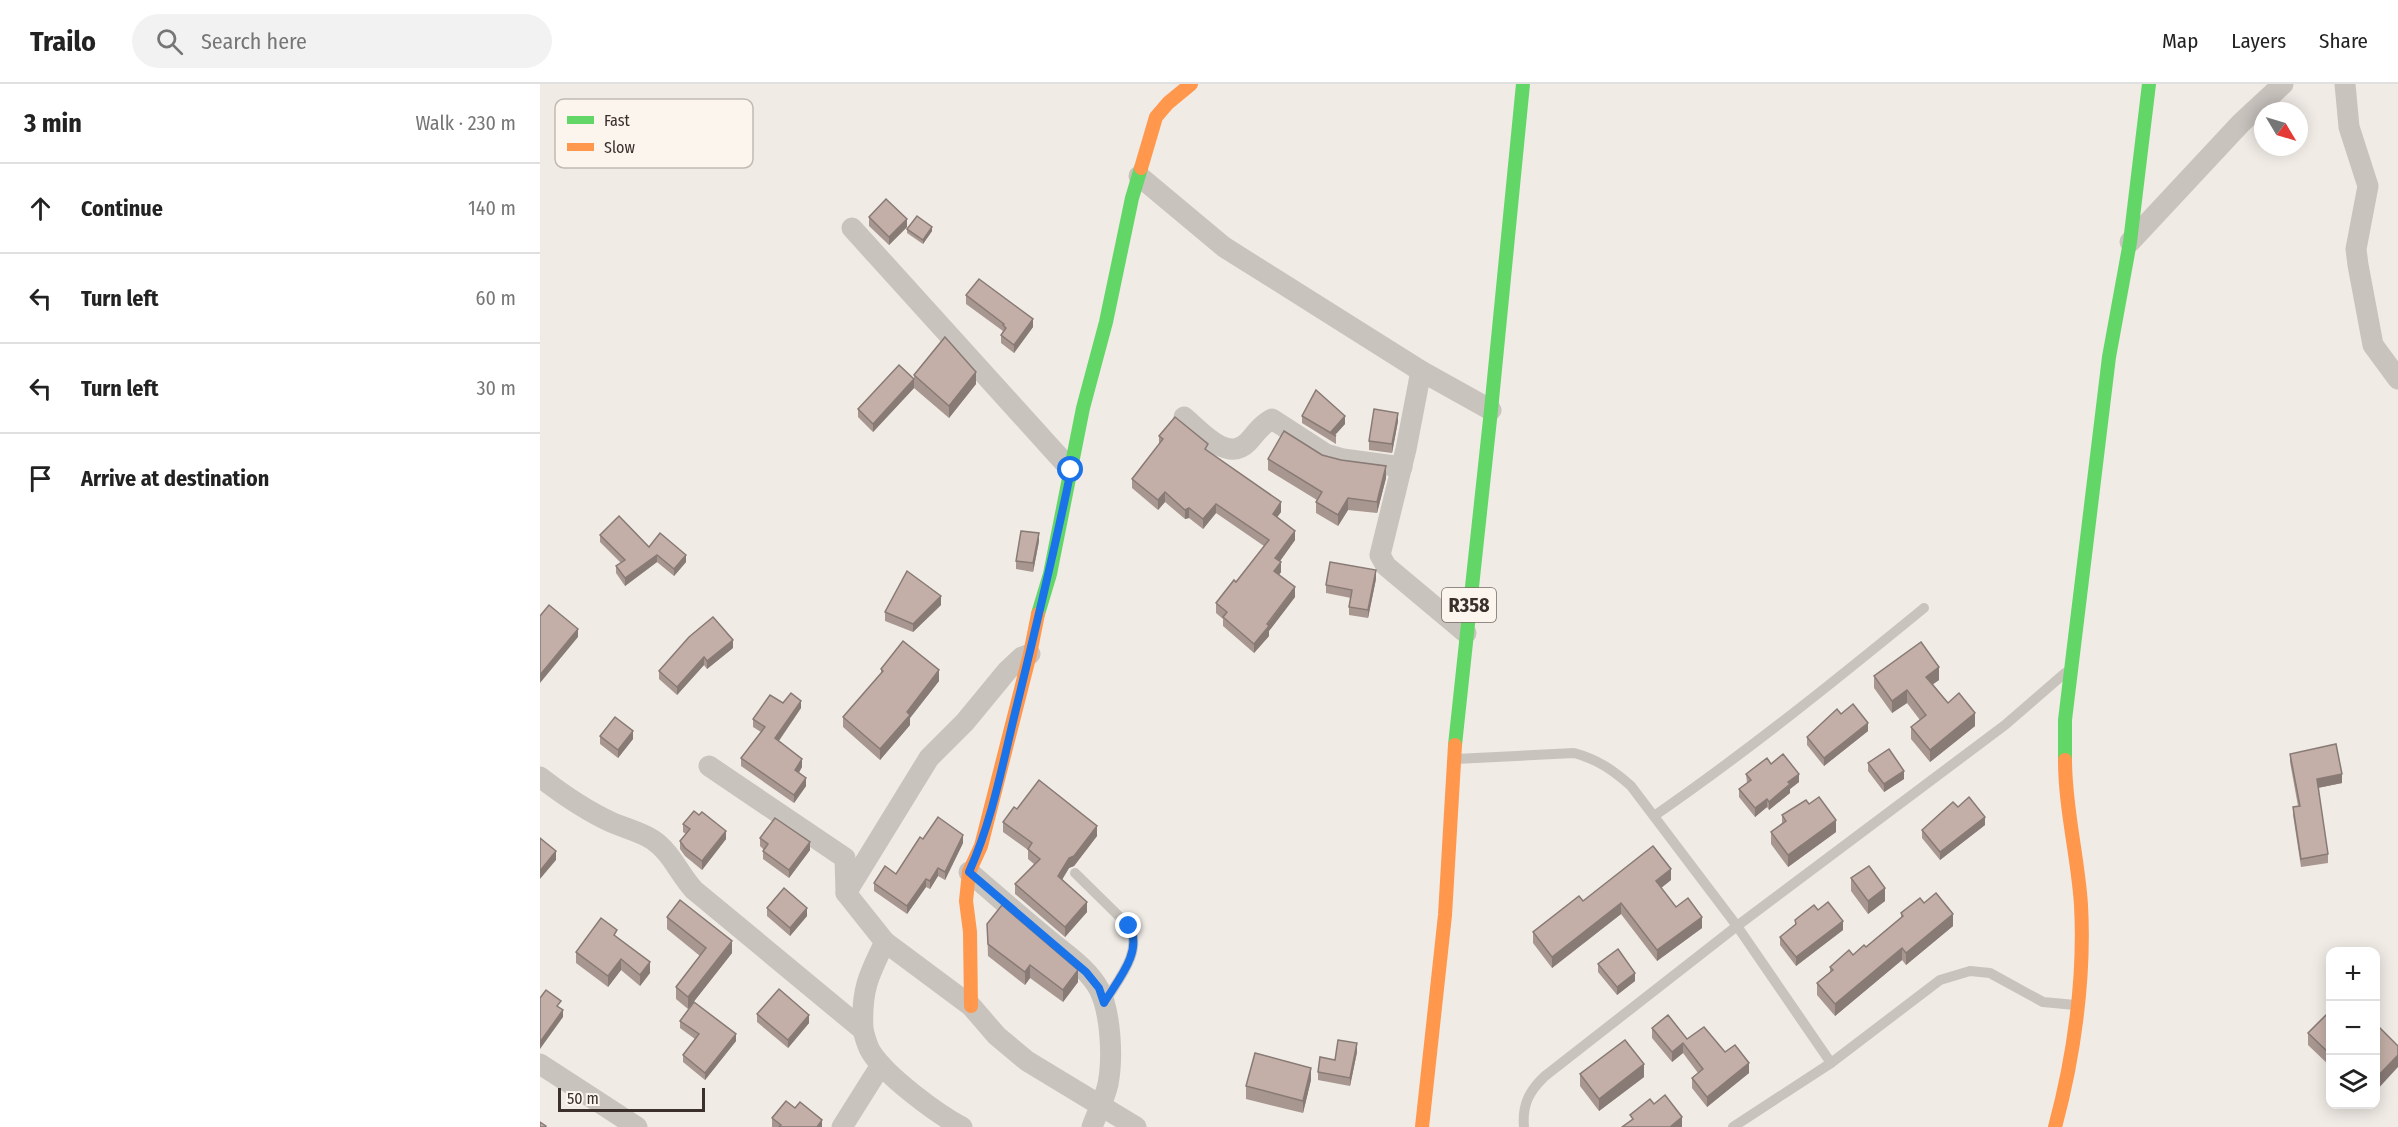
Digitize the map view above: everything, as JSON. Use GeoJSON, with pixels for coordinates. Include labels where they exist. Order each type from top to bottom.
{"type":"FeatureCollection","features":[{"type":"Feature","properties":{"kind":"street"},"geometry":{"type":"LineString","coordinates":[[971,1006],[970,932],[966,901],[969,872],[981,846],[1040,606],[1050,574],[1131,198],[1156,117],[1168,103],[1191,84]]}},
{"type":"Feature","properties":{"kind":"street","name":"R358"},"geometry":{"type":"LineString","coordinates":[[1422,1127],[1445,915],[1453,759],[1523,84]]}},
{"type":"Feature","properties":{"kind":"street"},"geometry":{"type":"LineString","coordinates":[[2055,1127],[2072,1052],[2082,951],[2075,849],[2065,794],[2065,720],[2109,357],[2130,242],[2149,84]]}},
{"type":"Feature","properties":{"kind":"street"},"geometry":{"type":"LineString","coordinates":[[2130,242],[2241,123],[2283,84]]}},
{"type":"Feature","properties":{"kind":"street"},"geometry":{"type":"LineString","coordinates":[[2344,84],[2349,127],[2368,186],[2356,249],[2358,266],[2373,345],[2398,379]]}},
{"type":"Feature","properties":{"kind":"street"},"geometry":{"type":"LineString","coordinates":[[1139,176],[1224,247],[1421,371],[1491,410]]}},
{"type":"Feature","properties":{"kind":"street"},"geometry":{"type":"LineString","coordinates":[[852,228],[1071,470]]}},
{"type":"Feature","properties":{"kind":"street"},"geometry":{"type":"LineString","coordinates":[[1421,371],[1402,467],[1380,555],[1386,566],[1466,633]]}},
{"type":"Feature","properties":{"kind":"street"},"geometry":{"type":"LineString","coordinates":[[1184,417],[1225,449],[1234,451],[1242,448],[1269,420],[1275,419],[1326,454],[1343,459],[1402,467]]}},
{"type":"Feature","properties":{"kind":"street"},"geometry":{"type":"LineString","coordinates":[[846,893],[929,758],[965,722],[1007,670],[1022,657],[1030,654]]}},
{"type":"Feature","properties":{"kind":"street"},"geometry":{"type":"LineString","coordinates":[[709,766],[845,858],[846,893],[885,942],[971,1006],[997,1036],[1027,1061],[1136,1127]]}},
{"type":"Feature","properties":{"kind":"street"},"geometry":{"type":"LineString","coordinates":[[540,777],[569,799],[610,822],[653,840],[672,858],[678,872],[694,890],[863,1030]]}},
{"type":"Feature","properties":{"kind":"street"},"geometry":{"type":"LineString","coordinates":[[969,872],[1086,972],[1099,988],[1109,1030],[1110,1062],[1108,1086],[1092,1127]]}},
{"type":"Feature","properties":{"kind":"street"},"geometry":{"type":"LineString","coordinates":[[885,942],[864,989],[861,1003],[863,1030],[871,1051],[881,1065],[930,1107],[962,1127]]}},
{"type":"Feature","properties":{"kind":"street"},"geometry":{"type":"LineString","coordinates":[[540,1064],[637,1127]]}},
{"type":"Feature","properties":{"kind":"street"},"geometry":{"type":"LineString","coordinates":[[842,1127],[881,1065]]}},
{"type":"Feature","properties":{"kind":"lane"},"geometry":{"type":"LineString","coordinates":[[1654,816],[1724,768],[1818,696],[1924,608]]}},
{"type":"Feature","properties":{"kind":"lane"},"geometry":{"type":"LineString","coordinates":[[1524,1127],[1526,1102],[1532,1089],[1545,1076],[1737,926],[2005,724],[2070,669]]}},
{"type":"Feature","properties":{"kind":"lane"},"geometry":{"type":"LineString","coordinates":[[1453,759],[1574,753],[1593,758],[1614,770],[1631,786],[1737,926],[1831,1063]]}},
{"type":"Feature","properties":{"kind":"lane"},"geometry":{"type":"LineString","coordinates":[[1075,873],[1129,926],[1135,941],[1132,954],[1104,1003]]}},
{"type":"Feature","properties":{"kind":"lane"},"geometry":{"type":"LineString","coordinates":[[1733,1127],[1831,1063],[1940,980],[1970,971],[1990,973],[2043,1002],[2075,1005]]}},
{"type":"Feature","properties":{"kind":"building"},"geometry":{"type":"Polygon","coordinates":[[[886,199],[907,219],[889,237],[869,217],[886,199]]]}},
{"type":"Feature","properties":{"kind":"building"},"geometry":{"type":"Polygon","coordinates":[[[917,216],[932,227],[923,240],[907,229],[917,216]]]}},
{"type":"Feature","properties":{"kind":"building"},"geometry":{"type":"Polygon","coordinates":[[[979,279],[1033,319],[1014,345],[1001,335],[1006,328],[1004,324],[966,295],[979,279]]]}},
{"type":"Feature","properties":{"kind":"building"},"geometry":{"type":"Polygon","coordinates":[[[945,337],[976,372],[949,406],[914,375],[945,337]]]}},
{"type":"Feature","properties":{"kind":"building"},"geometry":{"type":"Polygon","coordinates":[[[899,365],[914,379],[873,424],[858,409],[899,365]]]}},
{"type":"Feature","properties":{"kind":"building"},"geometry":{"type":"Polygon","coordinates":[[[1316,390],[1345,416],[1331,432],[1336,436],[1302,416],[1316,390]]]}},
{"type":"Feature","properties":{"kind":"building"},"geometry":{"type":"Polygon","coordinates":[[[1374,409],[1398,413],[1392,444],[1369,441],[1374,409]]]}},
{"type":"Feature","properties":{"kind":"building"},"geometry":{"type":"Polygon","coordinates":[[[1175,417],[1208,444],[1205,449],[1281,502],[1273,514],[1295,531],[1275,558],[1281,562],[1274,571],[1295,587],[1254,644],[1223,617],[1227,612],[1216,603],[1269,540],[1216,504],[1203,519],[1189,508],[1185,510],[1165,492],[1158,500],[1132,479],[1163,439],[1159,436],[1175,417]]]}},
{"type":"Feature","properties":{"kind":"building"},"geometry":{"type":"Polygon","coordinates":[[[1284,431],[1322,455],[1386,466],[1377,502],[1348,498],[1338,515],[1316,502],[1322,492],[1268,459],[1284,431]]]}},
{"type":"Feature","properties":{"kind":"building"},"geometry":{"type":"Polygon","coordinates":[[[619,516],[649,547],[660,533],[686,555],[674,569],[657,555],[625,578],[616,566],[625,560],[600,535],[619,516]]]}},
{"type":"Feature","properties":{"kind":"building"},"geometry":{"type":"Polygon","coordinates":[[[1021,531],[1039,533],[1033,563],[1016,561],[1021,531]]]}},
{"type":"Feature","properties":{"kind":"building"},"geometry":{"type":"Polygon","coordinates":[[[1330,562],[1376,570],[1368,610],[1349,607],[1352,590],[1326,585],[1330,562]]]}},
{"type":"Feature","properties":{"kind":"building"},"geometry":{"type":"Polygon","coordinates":[[[907,571],[941,596],[913,624],[885,612],[907,571]]]}},
{"type":"Feature","properties":{"kind":"building"},"geometry":{"type":"Polygon","coordinates":[[[549,605],[578,629],[540,675],[540,616],[549,605]]]}},
{"type":"Feature","properties":{"kind":"building"},"geometry":{"type":"Polygon","coordinates":[[[713,617],[733,640],[707,661],[704,657],[677,687],[659,671],[689,637],[713,617]]]}},
{"type":"Feature","properties":{"kind":"building"},"geometry":{"type":"Polygon","coordinates":[[[903,641],[939,670],[907,712],[910,715],[880,749],[843,717],[883,671],[881,669],[903,641]]]}},
{"type":"Feature","properties":{"kind":"building"},"geometry":{"type":"Polygon","coordinates":[[[1921,642],[1939,667],[1926,677],[1948,703],[1959,693],[1975,713],[1930,750],[1911,727],[1926,715],[1907,690],[1892,701],[1874,676],[1921,642]]]}},
{"type":"Feature","properties":{"kind":"building"},"geometry":{"type":"Polygon","coordinates":[[[791,693],[801,701],[775,738],[802,759],[795,770],[806,778],[794,795],[741,758],[765,727],[753,719],[770,695],[783,703],[791,693]]]}},
{"type":"Feature","properties":{"kind":"building"},"geometry":{"type":"Polygon","coordinates":[[[1853,704],[1868,723],[1824,758],[1807,737],[1837,709],[1841,714],[1853,704]]]}},
{"type":"Feature","properties":{"kind":"building"},"geometry":{"type":"Polygon","coordinates":[[[615,717],[633,731],[618,750],[600,736],[615,717]]]}},
{"type":"Feature","properties":{"kind":"building"},"geometry":{"type":"Polygon","coordinates":[[[2336,744],[2342,774],[2317,779],[2328,854],[2301,859],[2293,807],[2300,806],[2290,754],[2336,744]]]}},
{"type":"Feature","properties":{"kind":"building"},"geometry":{"type":"Polygon","coordinates":[[[1889,749],[1904,771],[1884,784],[1868,763],[1889,749]]]}},
{"type":"Feature","properties":{"kind":"building"},"geometry":{"type":"Polygon","coordinates":[[[1783,754],[1799,774],[1769,802],[1767,799],[1755,808],[1739,789],[1751,780],[1746,774],[1767,758],[1771,764],[1783,754]]]}},
{"type":"Feature","properties":{"kind":"building"},"geometry":{"type":"Polygon","coordinates":[[[1039,780],[1097,826],[1074,856],[1069,858],[1058,876],[1087,902],[1065,927],[1015,884],[1040,859],[1028,849],[1032,843],[1003,822],[1014,807],[1017,809],[1039,780]]]}},
{"type":"Feature","properties":{"kind":"building"},"geometry":{"type":"Polygon","coordinates":[[[1819,797],[1836,820],[1788,855],[1771,832],[1786,821],[1782,815],[1806,800],[1809,804],[1819,797]]]}},
{"type":"Feature","properties":{"kind":"building"},"geometry":{"type":"Polygon","coordinates":[[[1969,797],[1985,817],[1940,852],[1922,830],[1953,802],[1958,807],[1969,797]]]}},
{"type":"Feature","properties":{"kind":"building"},"geometry":{"type":"Polygon","coordinates":[[[694,811],[699,815],[702,812],[726,831],[702,861],[685,848],[680,841],[690,829],[683,824],[694,811]]]}},
{"type":"Feature","properties":{"kind":"building"},"geometry":{"type":"Polygon","coordinates":[[[938,817],[963,835],[945,872],[938,868],[930,881],[926,879],[907,906],[874,883],[885,866],[896,874],[920,837],[923,839],[938,817]]]}},
{"type":"Feature","properties":{"kind":"building"},"geometry":{"type":"Polygon","coordinates":[[[775,818],[810,842],[789,870],[763,851],[768,844],[760,838],[775,818]]]}},
{"type":"Feature","properties":{"kind":"building"},"geometry":{"type":"Polygon","coordinates":[[[540,838],[556,851],[540,871],[540,838]]]}},
{"type":"Feature","properties":{"kind":"building"},"geometry":{"type":"Polygon","coordinates":[[[1653,846],[1671,869],[1656,881],[1676,907],[1688,898],[1702,917],[1657,950],[1621,903],[1552,957],[1533,932],[1579,896],[1583,901],[1653,846]]]}},
{"type":"Feature","properties":{"kind":"building"},"geometry":{"type":"Polygon","coordinates":[[[1869,866],[1885,888],[1868,901],[1851,878],[1869,866]]]}},
{"type":"Feature","properties":{"kind":"building"},"geometry":{"type":"Polygon","coordinates":[[[784,888],[807,908],[790,928],[767,908],[784,888]]]}},
{"type":"Feature","properties":{"kind":"building"},"geometry":{"type":"Polygon","coordinates":[[[1936,893],[1953,914],[1906,953],[1902,948],[1835,1004],[1817,983],[1833,970],[1830,967],[1849,950],[1853,955],[1864,945],[1866,947],[1903,916],[1901,913],[1920,898],[1924,903],[1936,893]]]}},
{"type":"Feature","properties":{"kind":"building"},"geometry":{"type":"Polygon","coordinates":[[[680,900],[732,941],[688,997],[676,987],[706,948],[667,917],[680,900]]]}},
{"type":"Feature","properties":{"kind":"building"},"geometry":{"type":"Polygon","coordinates":[[[1828,902],[1843,921],[1796,957],[1780,937],[1796,924],[1795,920],[1814,905],[1818,910],[1828,902]]]}},
{"type":"Feature","properties":{"kind":"building"},"geometry":{"type":"Polygon","coordinates":[[[1002,905],[1078,970],[1063,990],[1030,965],[1025,972],[988,944],[987,924],[1002,905]]]}},
{"type":"Feature","properties":{"kind":"building"},"geometry":{"type":"Polygon","coordinates":[[[601,918],[617,930],[614,935],[650,962],[640,975],[621,959],[608,976],[576,952],[601,918]]]}},
{"type":"Feature","properties":{"kind":"building"},"geometry":{"type":"Polygon","coordinates":[[[1618,949],[1635,973],[1617,987],[1598,964],[1618,949]]]}},
{"type":"Feature","properties":{"kind":"building"},"geometry":{"type":"Polygon","coordinates":[[[779,989],[809,1015],[788,1040],[757,1014],[779,989]]]}},
{"type":"Feature","properties":{"kind":"building"},"geometry":{"type":"Polygon","coordinates":[[[546,990],[561,1001],[557,1006],[563,1010],[540,1042],[540,998],[546,990]]]}},
{"type":"Feature","properties":{"kind":"building"},"geometry":{"type":"Polygon","coordinates":[[[694,1002],[736,1034],[705,1073],[683,1055],[699,1034],[680,1021],[694,1002]]]}},
{"type":"Feature","properties":{"kind":"building"},"geometry":{"type":"Polygon","coordinates":[[[1668,1015],[1687,1039],[1704,1027],[1725,1052],[1735,1045],[1749,1063],[1707,1097],[1692,1078],[1703,1069],[1683,1043],[1672,1052],[1652,1028],[1668,1015]]]}},
{"type":"Feature","properties":{"kind":"building"},"geometry":{"type":"Polygon","coordinates":[[[2326,1015],[2326,1050],[2308,1033],[2326,1015]]]}},
{"type":"Feature","properties":{"kind":"building"},"geometry":{"type":"Polygon","coordinates":[[[2380,1028],[2398,1046],[2398,1055],[2380,1074],[2380,1028]]]}},
{"type":"Feature","properties":{"kind":"building"},"geometry":{"type":"Polygon","coordinates":[[[1338,1040],[1357,1043],[1350,1078],[1318,1072],[1320,1057],[1335,1060],[1338,1040]]]}},
{"type":"Feature","properties":{"kind":"building"},"geometry":{"type":"Polygon","coordinates":[[[1625,1040],[1644,1064],[1599,1099],[1580,1074],[1625,1040]]]}},
{"type":"Feature","properties":{"kind":"building"},"geometry":{"type":"Polygon","coordinates":[[[1255,1053],[1311,1068],[1303,1101],[1246,1086],[1255,1053]]]}},
{"type":"Feature","properties":{"kind":"building"},"geometry":{"type":"Polygon","coordinates":[[[1665,1095],[1682,1117],[1670,1127],[1622,1127],[1633,1119],[1630,1115],[1650,1099],[1654,1104],[1665,1095]]]}},
{"type":"Feature","properties":{"kind":"building"},"geometry":{"type":"Polygon","coordinates":[[[786,1101],[795,1108],[800,1102],[822,1120],[817,1127],[779,1127],[781,1125],[772,1118],[786,1101]]]}},
{"type":"Feature","properties":{"kind":"traffic: fast"},"geometry":{"type":"LineString","coordinates":[[1455,745],[1523,84]]}},
{"type":"Feature","properties":{"kind":"traffic: fast"},"geometry":{"type":"LineString","coordinates":[[2065,760],[2065,720],[2109,357],[2130,242],[2149,84]]}},
{"type":"Feature","properties":{"kind":"traffic: fast"},"geometry":{"type":"LineString","coordinates":[[1038,614],[1050,574],[1083,408],[1106,322],[1132,198],[1141,168]]}},
{"type":"Feature","properties":{"kind":"traffic: slow"},"geometry":{"type":"LineString","coordinates":[[1141,168],[1156,117],[1168,103],[1191,84]]}},
{"type":"Feature","properties":{"kind":"traffic: slow"},"geometry":{"type":"LineString","coordinates":[[971,1006],[970,932],[966,901],[969,872],[981,846],[1038,614]]}},
{"type":"Feature","properties":{"kind":"traffic: slow"},"geometry":{"type":"LineString","coordinates":[[1422,1127],[1445,915],[1455,745]]}},
{"type":"Feature","properties":{"kind":"traffic: slow"},"geometry":{"type":"LineString","coordinates":[[2055,1127],[2068,1073],[2077,1017],[2082,933],[2065,760]]}},
{"type":"Feature","properties":{"kind":"route"},"geometry":{"type":"LineString","coordinates":[[1071,470],[1054,543],[1050,574],[1040,606],[998,785],[981,846],[969,872],[1086,972],[1099,988],[1104,1003],[1132,954],[1135,941],[1129,926]]}}]}
